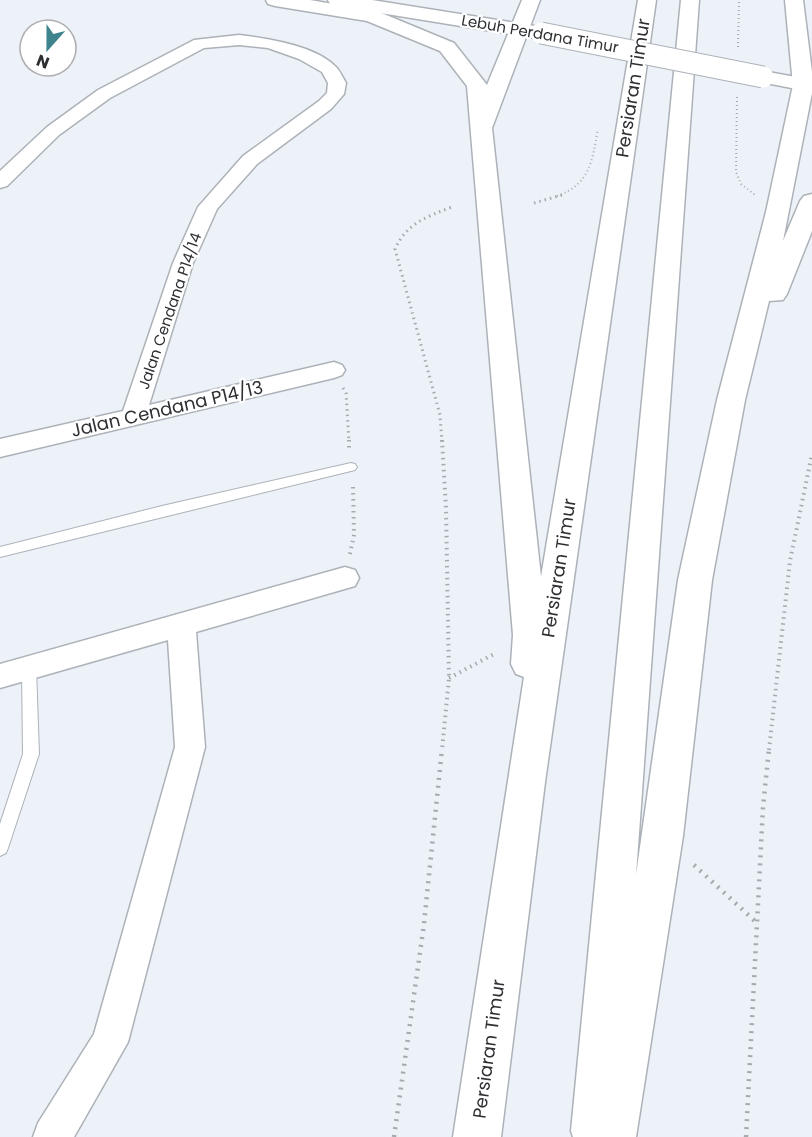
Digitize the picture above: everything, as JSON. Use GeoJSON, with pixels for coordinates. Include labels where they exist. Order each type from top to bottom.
{"type":"FeatureCollection","features":[{"type":"Feature","properties":{"kind":"main road"},"geometry":{"type":"LineString","coordinates":[[275,0],[372,16],[447,47],[477,85],[530,634],[526,783]]}},
{"type":"Feature","properties":{"kind":"main road","name":"Lebuh Perdana Timur"},"geometry":{"type":"LineString","coordinates":[[337,0],[525,16],[763,77],[803,71]]}},
{"type":"Feature","properties":{"kind":"main road","name":"Persiaran Timur"},"geometry":{"type":"LineString","coordinates":[[477,1137],[526,783],[647,0]]}},
{"type":"Feature","properties":{"kind":"main road"},"geometry":{"type":"LineString","coordinates":[[593,1137],[690,0]]}},
{"type":"Feature","properties":{"kind":"main road"},"geometry":{"type":"LineString","coordinates":[[612,1137],[663,836],[695,580],[731,400],[778,212],[803,71],[794,0]]}},
{"type":"Feature","properties":{"kind":"main road"},"geometry":{"type":"LineString","coordinates":[[808,0],[812,9]]}},
{"type":"Feature","properties":{"kind":"main road","name":"Lebuh Perdana Timur"},"geometry":{"type":"LineString","coordinates":[[525,16],[548,13]]}},
{"type":"Feature","properties":{"kind":"main road"},"geometry":{"type":"LineString","coordinates":[[481,128],[525,16]]}},
{"type":"Feature","properties":{"kind":"main road","name":"Lebuh Perdana Timur"},"geometry":{"type":"LineString","coordinates":[[629,28],[709,44]]}},
{"type":"Feature","properties":{"kind":"main road"},"geometry":{"type":"LineString","coordinates":[[731,400],[812,201]]}},
{"type":"Feature","properties":{"kind":"street","name":"Jalan Cendana P14/14"},"geometry":{"type":"LineString","coordinates":[[0,182],[53,131],[104,94],[200,43],[239,39],[270,44],[305,55],[329,69],[337,83],[335,94],[325,105],[250,160],[208,207],[183,262],[133,418]]}},
{"type":"Feature","properties":{"kind":"street","name":"Jalan Cendana P14/13"},"geometry":{"type":"LineString","coordinates":[[0,448],[334,370]]}},
{"type":"Feature","properties":{"kind":"street"},"geometry":{"type":"LineString","coordinates":[[0,676],[345,578]]}},
{"type":"Feature","properties":{"kind":"street"},"geometry":{"type":"LineString","coordinates":[[52,1137],[110,1042],[189,747],[181,623]]}},
{"type":"Feature","properties":{"kind":"lane"},"geometry":{"type":"LineString","coordinates":[[0,552],[351,467]]}},
{"type":"Feature","properties":{"kind":"lane"},"geometry":{"type":"LineString","coordinates":[[0,849],[31,754],[29,668]]}},
{"type":"Feature","properties":{"kind":"path"},"geometry":{"type":"LineString","coordinates":[[738,50],[739,0]]}},
{"type":"Feature","properties":{"kind":"path"},"geometry":{"type":"LineString","coordinates":[[737,95],[738,179],[750,193],[757,195]]}},
{"type":"Feature","properties":{"kind":"path"},"geometry":{"type":"LineString","coordinates":[[534,203],[555,198],[580,186],[592,163],[598,128]]}},
{"type":"Feature","properties":{"kind":"path"},"geometry":{"type":"LineString","coordinates":[[394,1137],[424,924],[449,678],[446,508],[440,415],[396,249],[402,232],[418,221],[452,207]]}},
{"type":"Feature","properties":{"kind":"path"},"geometry":{"type":"LineString","coordinates":[[746,1137],[763,807],[790,561],[812,454]]}},
{"type":"Feature","properties":{"kind":"path"},"geometry":{"type":"LineString","coordinates":[[449,678],[530,634]]}},
{"type":"Feature","properties":{"kind":"path"},"geometry":{"type":"LineString","coordinates":[[663,836],[757,923]]}}]}
